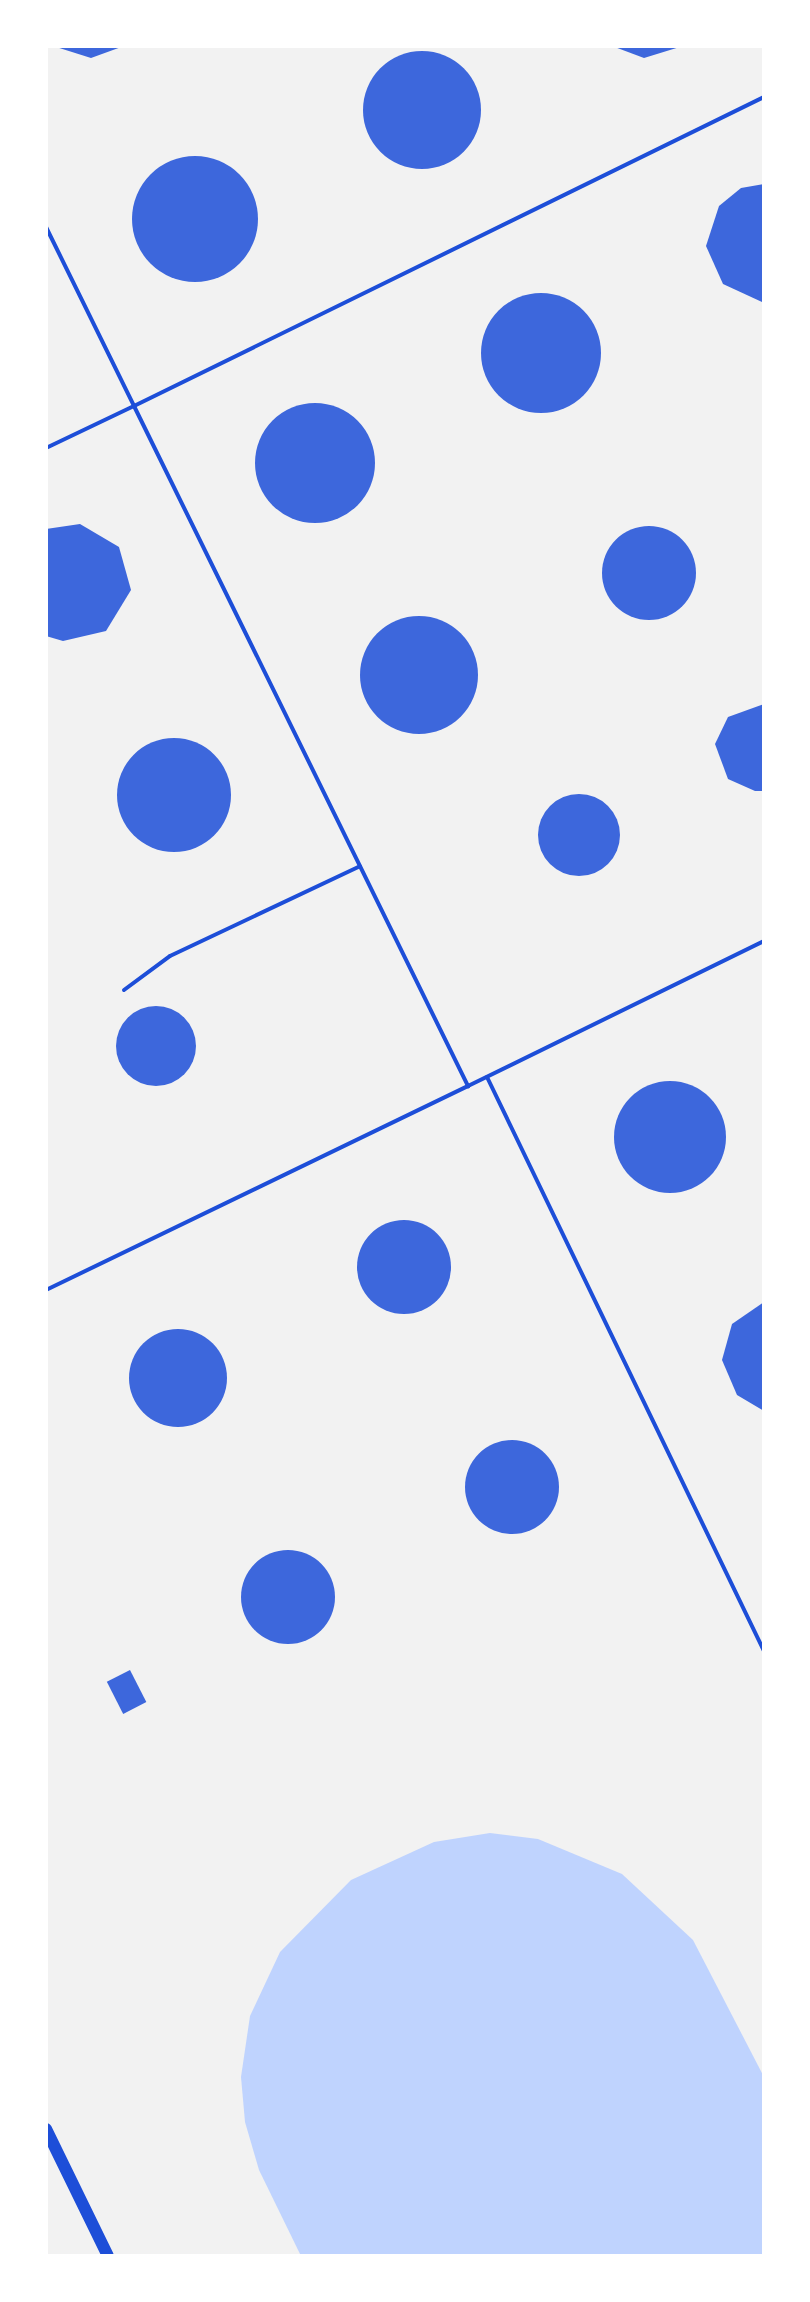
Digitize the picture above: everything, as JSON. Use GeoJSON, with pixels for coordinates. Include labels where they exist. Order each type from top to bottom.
{"type":"FeatureCollection","features":[{"type":"Feature","properties":{"kind":"main road"},"geometry":{"type":"LineString","coordinates":[[46,2129],[108,2256]]}},
{"type":"Feature","properties":{"kind":"lane"},"geometry":{"type":"LineString","coordinates":[[46,448],[764,97]]}},
{"type":"Feature","properties":{"kind":"lane"},"geometry":{"type":"LineString","coordinates":[[46,227],[468,1086]]}},
{"type":"Feature","properties":{"kind":"lane"},"geometry":{"type":"LineString","coordinates":[[124,990],[170,956],[360,866]]}},
{"type":"Feature","properties":{"kind":"lane"},"geometry":{"type":"LineString","coordinates":[[46,1290],[764,941]]}},
{"type":"Feature","properties":{"kind":"lane"},"geometry":{"type":"LineString","coordinates":[[487,1077],[764,1651]]}},
{"type":"Feature","properties":{"kind":"water"},"geometry":{"type":"Polygon","coordinates":[[[490,1833],[538,1839],[622,1874],[693,1940],[764,2077],[764,2256],[301,2256],[259,2170],[245,2122],[241,2077],[250,2016],[280,1952],[351,1880],[434,1842],[490,1833]]]}},
{"type":"Feature","properties":{"kind":"building"},"geometry":{"type":"Polygon","coordinates":[[[53,46],[124,46],[91,58],[53,46]]]}},
{"type":"Feature","properties":{"kind":"building"},"geometry":{"type":"Polygon","coordinates":[[[612,46],[683,46],[644,58],[612,46]]]}},
{"type":"Feature","properties":{"kind":"building"},"geometry":{"type":"Polygon","coordinates":[[[422,51],[445,55],[464,68],[477,87],[481,110],[477,133],[464,152],[445,165],[422,169],[399,165],[380,152],[367,133],[363,110],[367,87],[380,68],[399,55],[422,51]]]}},
{"type":"Feature","properties":{"kind":"building"},"geometry":{"type":"Polygon","coordinates":[[[195,156],[219,161],[239,175],[253,195],[258,219],[253,243],[239,263],[219,277],[195,282],[171,277],[151,263],[137,243],[132,219],[137,195],[151,175],[171,161],[195,156]]]}},
{"type":"Feature","properties":{"kind":"building"},"geometry":{"type":"Polygon","coordinates":[[[764,184],[762,302],[723,284],[706,246],[719,206],[741,188],[764,184]]]}},
{"type":"Feature","properties":{"kind":"building"},"geometry":{"type":"Polygon","coordinates":[[[541,293],[564,298],[583,311],[596,330],[601,353],[596,376],[583,395],[564,408],[541,413],[518,408],[499,395],[486,376],[481,353],[486,330],[499,311],[518,298],[541,293]]]}},
{"type":"Feature","properties":{"kind":"building"},"geometry":{"type":"Polygon","coordinates":[[[315,403],[338,408],[357,421],[370,440],[375,463],[370,486],[357,505],[338,518],[315,523],[292,518],[273,505],[260,486],[255,463],[260,440],[273,421],[292,408],[315,403]]]}},
{"type":"Feature","properties":{"kind":"building"},"geometry":{"type":"Polygon","coordinates":[[[80,524],[119,547],[131,590],[106,631],[63,641],[46,636],[46,529],[80,524]]]}},
{"type":"Feature","properties":{"kind":"building"},"geometry":{"type":"Polygon","coordinates":[[[640,526],[658,526],[683,539],[693,555],[696,573],[693,591],[683,607],[658,620],[640,620],[615,607],[602,582],[602,564],[615,539],[640,526]]]}},
{"type":"Feature","properties":{"kind":"building"},"geometry":{"type":"Polygon","coordinates":[[[419,616],[442,620],[461,633],[474,652],[478,675],[474,698],[461,717],[442,730],[419,734],[396,730],[377,717],[364,698],[360,675],[364,652],[377,633],[396,620],[419,616]]]}},
{"type":"Feature","properties":{"kind":"building"},"geometry":{"type":"Polygon","coordinates":[[[764,704],[764,791],[755,791],[728,779],[715,744],[728,717],[764,704]]]}},
{"type":"Feature","properties":{"kind":"building"},"geometry":{"type":"Polygon","coordinates":[[[174,738],[196,742],[214,755],[227,773],[231,795],[227,817],[214,835],[196,848],[174,852],[152,848],[134,835],[121,817],[117,795],[121,773],[134,755],[152,742],[174,738]]]}},
{"type":"Feature","properties":{"kind":"building"},"geometry":{"type":"Polygon","coordinates":[[[579,794],[595,798],[608,806],[616,819],[620,835],[616,851],[608,864],[595,872],[579,876],[563,872],[550,864],[542,851],[538,835],[542,819],[550,806],[563,798],[579,794]]]}},
{"type":"Feature","properties":{"kind":"building"},"geometry":{"type":"Polygon","coordinates":[[[156,1006],[171,1009],[184,1018],[193,1031],[196,1046],[193,1061],[184,1074],[171,1083],[156,1086],[141,1083],[128,1074],[119,1061],[116,1046],[119,1031],[128,1018],[141,1009],[156,1006]]]}},
{"type":"Feature","properties":{"kind":"building"},"geometry":{"type":"Polygon","coordinates":[[[670,1081],[692,1085],[710,1097],[722,1115],[726,1137],[722,1159],[710,1177],[692,1189],[670,1193],[648,1189],[630,1177],[618,1159],[614,1137],[618,1115],[630,1097],[648,1085],[670,1081]]]}},
{"type":"Feature","properties":{"kind":"building"},"geometry":{"type":"Polygon","coordinates":[[[404,1220],[422,1224],[437,1234],[447,1249],[451,1267],[447,1285],[437,1300],[422,1310],[404,1314],[386,1310],[371,1300],[361,1285],[357,1267],[361,1249],[371,1234],[386,1224],[404,1220]]]}},
{"type":"Feature","properties":{"kind":"building"},"geometry":{"type":"Polygon","coordinates":[[[764,1302],[764,1411],[737,1395],[722,1360],[732,1324],[764,1302]]]}},
{"type":"Feature","properties":{"kind":"building"},"geometry":{"type":"Polygon","coordinates":[[[178,1329],[205,1337],[219,1351],[227,1378],[219,1405],[205,1419],[178,1427],[151,1419],[137,1405],[129,1378],[137,1351],[151,1337],[178,1329]]]}},
{"type":"Feature","properties":{"kind":"building"},"geometry":{"type":"Polygon","coordinates":[[[512,1440],[530,1443],[545,1454],[556,1469],[559,1487],[556,1505],[545,1520],[530,1531],[512,1534],[494,1531],[479,1520],[468,1505],[465,1487],[468,1469],[479,1454],[494,1443],[512,1440]]]}},
{"type":"Feature","properties":{"kind":"building"},"geometry":{"type":"Polygon","coordinates":[[[279,1550],[297,1550],[322,1563],[332,1579],[335,1597],[332,1615],[322,1631],[297,1644],[279,1644],[254,1631],[241,1606],[241,1588],[254,1563],[279,1550]]]}},
{"type":"Feature","properties":{"kind":"building"},"geometry":{"type":"Polygon","coordinates":[[[130,1670],[146,1702],[123,1714],[107,1682],[130,1670]]]}}]}
